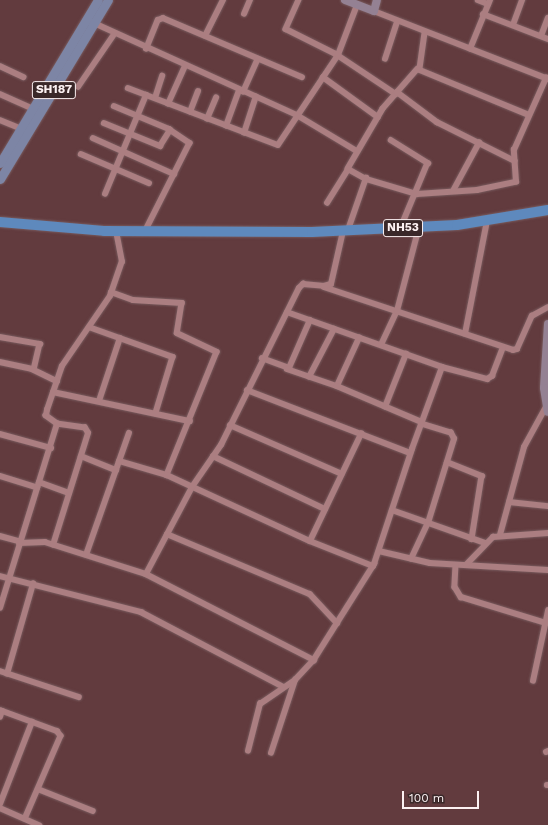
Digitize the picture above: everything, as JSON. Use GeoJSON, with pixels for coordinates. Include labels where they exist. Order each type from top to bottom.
{"type":"FeatureCollection","features":[{"type":"Feature","properties":{"kind":"highway","name":"NH53"},"geometry":{"type":"LineString","coordinates":[[0,222],[145,232],[345,230],[419,227],[487,221],[548,210]]}},
{"type":"Feature","properties":{"kind":"main road","name":"SH187"},"geometry":{"type":"LineString","coordinates":[[90,21],[98,0]]}},
{"type":"Feature","properties":{"kind":"main road","name":"SH187"},"geometry":{"type":"LineString","coordinates":[[0,179],[13,149],[36,110],[90,21],[108,0]]}},
{"type":"Feature","properties":{"kind":"main road","name":"SH187"},"geometry":{"type":"LineString","coordinates":[[0,163],[13,149]]}},
{"type":"Feature","properties":{"kind":"street"},"geometry":{"type":"LineString","coordinates":[[205,36],[223,0]]}},
{"type":"Feature","properties":{"kind":"street"},"geometry":{"type":"LineString","coordinates":[[244,14],[250,0]]}},
{"type":"Feature","properties":{"kind":"street"},"geometry":{"type":"LineString","coordinates":[[299,0],[286,29],[329,50],[397,93],[437,122],[515,161]]}},
{"type":"Feature","properties":{"kind":"street"},"geometry":{"type":"LineString","coordinates":[[345,0],[425,33],[547,78],[514,150],[517,179],[514,183],[453,191],[414,193],[366,178],[348,169]]}},
{"type":"Feature","properties":{"kind":"street"},"geometry":{"type":"LineString","coordinates":[[128,88],[276,145],[292,113],[323,77],[366,9],[377,0]]}},
{"type":"Feature","properties":{"kind":"street"},"geometry":{"type":"LineString","coordinates":[[470,49],[489,2],[478,0]]}},
{"type":"Feature","properties":{"kind":"street"},"geometry":{"type":"LineString","coordinates":[[512,25],[522,0]]}},
{"type":"Feature","properties":{"kind":"street"},"geometry":{"type":"LineString","coordinates":[[483,14],[548,39]]}},
{"type":"Feature","properties":{"kind":"street"},"geometry":{"type":"LineString","coordinates":[[146,49],[161,18],[302,78]]}},
{"type":"Feature","properties":{"kind":"street"},"geometry":{"type":"LineString","coordinates":[[541,36],[548,18]]}},
{"type":"Feature","properties":{"kind":"street"},"geometry":{"type":"LineString","coordinates":[[90,21],[146,49],[292,113],[357,151]]}},
{"type":"Feature","properties":{"kind":"street"},"geometry":{"type":"LineString","coordinates":[[385,59],[397,22]]}},
{"type":"Feature","properties":{"kind":"street"},"geometry":{"type":"LineString","coordinates":[[78,87],[115,33]]}},
{"type":"Feature","properties":{"kind":"street"},"geometry":{"type":"LineString","coordinates":[[327,203],[378,117],[418,69],[425,33]]}},
{"type":"Feature","properties":{"kind":"street"},"geometry":{"type":"LineString","coordinates":[[226,126],[241,91],[258,59]]}},
{"type":"Feature","properties":{"kind":"street"},"geometry":{"type":"LineString","coordinates":[[0,66],[24,77]]}},
{"type":"Feature","properties":{"kind":"street"},"geometry":{"type":"LineString","coordinates":[[168,104],[185,66]]}},
{"type":"Feature","properties":{"kind":"street"},"geometry":{"type":"LineString","coordinates":[[418,69],[529,115]]}},
{"type":"Feature","properties":{"kind":"street"},"geometry":{"type":"LineString","coordinates":[[154,98],[162,76]]}},
{"type":"Feature","properties":{"kind":"street"},"geometry":{"type":"LineString","coordinates":[[323,77],[378,117]]}},
{"type":"Feature","properties":{"kind":"street"},"geometry":{"type":"LineString","coordinates":[[190,112],[198,91]]}},
{"type":"Feature","properties":{"kind":"street"},"geometry":{"type":"LineString","coordinates":[[0,94],[36,110]]}},
{"type":"Feature","properties":{"kind":"street"},"geometry":{"type":"LineString","coordinates":[[105,194],[146,95]]}},
{"type":"Feature","properties":{"kind":"street"},"geometry":{"type":"LineString","coordinates":[[244,133],[256,97]]}},
{"type":"Feature","properties":{"kind":"street"},"geometry":{"type":"LineString","coordinates":[[207,119],[216,98]]}},
{"type":"Feature","properties":{"kind":"street"},"geometry":{"type":"LineString","coordinates":[[114,106],[170,130],[190,143],[145,232]]}},
{"type":"Feature","properties":{"kind":"street"},"geometry":{"type":"LineString","coordinates":[[0,120],[24,131]]}},
{"type":"Feature","properties":{"kind":"street"},"geometry":{"type":"LineString","coordinates":[[104,123],[160,146],[170,130]]}},
{"type":"Feature","properties":{"kind":"street"},"geometry":{"type":"LineString","coordinates":[[93,138],[174,174]]}},
{"type":"Feature","properties":{"kind":"street"},"geometry":{"type":"LineString","coordinates":[[391,140],[428,161],[401,228]]}},
{"type":"Feature","properties":{"kind":"street"},"geometry":{"type":"LineString","coordinates":[[453,191],[479,143]]}},
{"type":"Feature","properties":{"kind":"street"},"geometry":{"type":"LineString","coordinates":[[81,154],[149,182]]}},
{"type":"Feature","properties":{"kind":"street"},"geometry":{"type":"LineString","coordinates":[[324,286],[333,279],[345,230],[366,178]]}},
{"type":"Feature","properties":{"kind":"street"},"geometry":{"type":"LineString","coordinates":[[465,334],[487,221]]}},
{"type":"Feature","properties":{"kind":"street"},"geometry":{"type":"LineString","coordinates":[[382,345],[397,311],[419,227]]}},
{"type":"Feature","properties":{"kind":"street"},"geometry":{"type":"LineString","coordinates":[[53,545],[81,456],[87,430],[57,424],[46,413],[62,366],[111,292],[122,262],[116,231]]}},
{"type":"Feature","properties":{"kind":"street"},"geometry":{"type":"LineString","coordinates":[[146,574],[192,487],[213,456],[230,425],[262,358],[301,286],[324,286],[503,348],[517,349],[529,319],[548,307]]}},
{"type":"Feature","properties":{"kind":"street"},"geometry":{"type":"LineString","coordinates":[[111,292],[130,300],[182,303],[177,333],[216,350],[182,441],[167,475]]}},
{"type":"Feature","properties":{"kind":"street"},"geometry":{"type":"LineString","coordinates":[[286,312],[442,367],[489,379],[503,348]]}},
{"type":"Feature","properties":{"kind":"street"},"geometry":{"type":"LineString","coordinates":[[287,369],[310,320]]}},
{"type":"Feature","properties":{"kind":"street"},"geometry":{"type":"LineString","coordinates":[[500,535],[524,447],[548,409],[546,369],[548,324]]}},
{"type":"Feature","properties":{"kind":"street"},"geometry":{"type":"LineString","coordinates":[[89,327],[173,357],[156,413]]}},
{"type":"Feature","properties":{"kind":"street"},"geometry":{"type":"LineString","coordinates":[[309,377],[334,328]]}},
{"type":"Feature","properties":{"kind":"street"},"geometry":{"type":"LineString","coordinates":[[0,337],[40,344],[34,370]]}},
{"type":"Feature","properties":{"kind":"street"},"geometry":{"type":"LineString","coordinates":[[99,401],[120,338]]}},
{"type":"Feature","properties":{"kind":"street"},"geometry":{"type":"LineString","coordinates":[[337,386],[359,338]]}},
{"type":"Feature","properties":{"kind":"street"},"geometry":{"type":"LineString","coordinates":[[385,407],[406,354]]}},
{"type":"Feature","properties":{"kind":"street"},"geometry":{"type":"LineString","coordinates":[[262,358],[287,369],[337,386],[421,423],[453,434],[428,523],[411,559]]}},
{"type":"Feature","properties":{"kind":"street"},"geometry":{"type":"LineString","coordinates":[[0,362],[34,370],[57,381]]}},
{"type":"Feature","properties":{"kind":"street"},"geometry":{"type":"LineString","coordinates":[[248,751],[260,704],[294,680],[314,660],[373,566],[380,551],[410,453],[442,367]]}},
{"type":"Feature","properties":{"kind":"street"},"geometry":{"type":"LineString","coordinates":[[247,390],[410,453]]}},
{"type":"Feature","properties":{"kind":"street"},"geometry":{"type":"LineString","coordinates":[[53,392],[190,420]]}},
{"type":"Feature","properties":{"kind":"street"},"geometry":{"type":"LineString","coordinates":[[0,608],[19,542],[51,448],[57,424]]}},
{"type":"Feature","properties":{"kind":"street"},"geometry":{"type":"LineString","coordinates":[[230,425],[342,474]]}},
{"type":"Feature","properties":{"kind":"street"},"geometry":{"type":"LineString","coordinates":[[86,555],[129,433]]}},
{"type":"Feature","properties":{"kind":"street"},"geometry":{"type":"LineString","coordinates":[[0,434],[51,448]]}},
{"type":"Feature","properties":{"kind":"street"},"geometry":{"type":"LineString","coordinates":[[310,541],[361,434]]}},
{"type":"Feature","properties":{"kind":"street"},"geometry":{"type":"LineString","coordinates":[[81,456],[116,470]]}},
{"type":"Feature","properties":{"kind":"street"},"geometry":{"type":"LineString","coordinates":[[213,456],[325,510]]}},
{"type":"Feature","properties":{"kind":"street"},"geometry":{"type":"LineString","coordinates":[[119,461],[167,475],[310,541],[373,566]]}},
{"type":"Feature","properties":{"kind":"street"},"geometry":{"type":"LineString","coordinates":[[446,462],[482,476],[472,538]]}},
{"type":"Feature","properties":{"kind":"street"},"geometry":{"type":"LineString","coordinates":[[0,476],[69,493]]}},
{"type":"Feature","properties":{"kind":"street"},"geometry":{"type":"LineString","coordinates":[[509,502],[548,506]]}},
{"type":"Feature","properties":{"kind":"street"},"geometry":{"type":"LineString","coordinates":[[392,510],[485,543]]}},
{"type":"Feature","properties":{"kind":"street"},"geometry":{"type":"LineString","coordinates":[[167,534],[310,594],[337,623]]}},
{"type":"Feature","properties":{"kind":"street"},"geometry":{"type":"LineString","coordinates":[[466,565],[485,543],[500,535],[548,534]]}},
{"type":"Feature","properties":{"kind":"street"},"geometry":{"type":"LineString","coordinates":[[0,536],[19,542],[53,545],[146,574],[314,660]]}},
{"type":"Feature","properties":{"kind":"street"},"geometry":{"type":"LineString","coordinates":[[380,551],[411,559],[456,565],[548,570]]}},
{"type":"Feature","properties":{"kind":"street"},"geometry":{"type":"LineString","coordinates":[[456,565],[455,586],[461,597],[546,623]]}},
{"type":"Feature","properties":{"kind":"street"},"geometry":{"type":"LineString","coordinates":[[0,576],[141,612],[284,687]]}},
{"type":"Feature","properties":{"kind":"street"},"geometry":{"type":"LineString","coordinates":[[7,674],[33,584]]}},
{"type":"Feature","properties":{"kind":"street"},"geometry":{"type":"LineString","coordinates":[[533,681],[548,611]]}},
{"type":"Feature","properties":{"kind":"street"},"geometry":{"type":"LineString","coordinates":[[0,671],[79,697]]}},
{"type":"Feature","properties":{"kind":"street"},"geometry":{"type":"LineString","coordinates":[[271,753],[294,680]]}},
{"type":"Feature","properties":{"kind":"street"},"geometry":{"type":"LineString","coordinates":[[1,713],[57,731],[61,736],[25,819]]}},
{"type":"Feature","properties":{"kind":"street"},"geometry":{"type":"LineString","coordinates":[[0,804],[32,722]]}},
{"type":"Feature","properties":{"kind":"street"},"geometry":{"type":"LineString","coordinates":[[38,789],[93,811]]}},
{"type":"Feature","properties":{"kind":"street"},"geometry":{"type":"LineString","coordinates":[[0,808],[39,825]]}}]}
